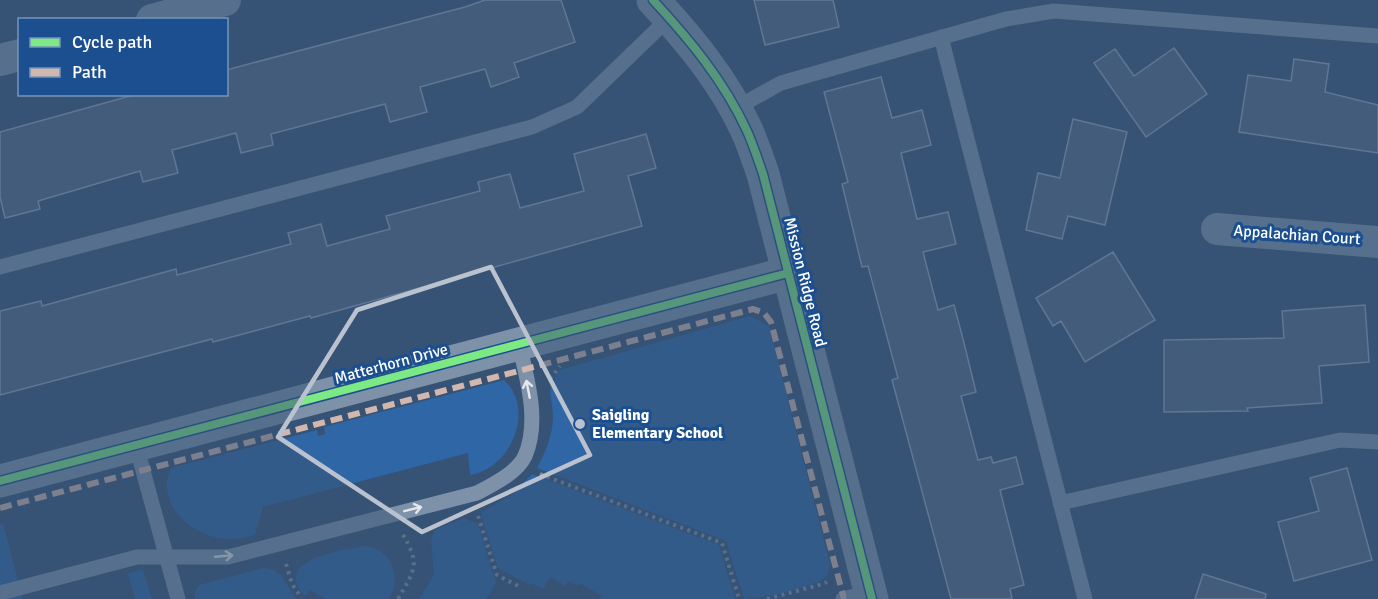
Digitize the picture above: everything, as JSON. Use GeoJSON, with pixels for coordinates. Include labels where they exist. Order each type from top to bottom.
{"type":"FeatureCollection","features":[{"type":"Feature","properties":{"kind":"street"},"geometry":{"type":"LineString","coordinates":[[159,18],[225,0]]}},
{"type":"Feature","properties":{"kind":"street","name":"Mission Ridge Road"},"geometry":{"type":"LineString","coordinates":[[661,9],[708,64],[736,108],[763,174],[789,273],[861,597]]}},
{"type":"Feature","properties":{"kind":"street"},"geometry":{"type":"LineString","coordinates":[[0,60],[18,56]]}},
{"type":"Feature","properties":{"kind":"street","name":"Appalachian Court"},"geometry":{"type":"LineString","coordinates":[[1217,229],[1378,242]]}},
{"type":"Feature","properties":{"kind":"street","name":"Matterhorn Drive"},"geometry":{"type":"LineString","coordinates":[[0,481],[789,273]]}},
{"type":"Feature","properties":{"kind":"lane"},"geometry":{"type":"LineString","coordinates":[[0,267],[532,127],[577,107],[661,9]]}},
{"type":"Feature","properties":{"kind":"lane"},"geometry":{"type":"LineString","coordinates":[[736,108],[782,83],[1006,19],[1054,11],[1378,36]]}},
{"type":"Feature","properties":{"kind":"lane"},"geometry":{"type":"LineString","coordinates":[[941,38],[1085,599]]}},
{"type":"Feature","properties":{"kind":"lane"},"geometry":{"type":"LineString","coordinates":[[0,593],[137,557],[228,557],[477,493],[504,479],[524,458],[530,432],[531,400],[519,344]]}},
{"type":"Feature","properties":{"kind":"lane"},"geometry":{"type":"LineString","coordinates":[[1060,503],[1340,440],[1378,442]]}},
{"type":"Feature","properties":{"kind":"lane"},"geometry":{"type":"LineString","coordinates":[[136,445],[178,599]]}},
{"type":"Feature","properties":{"kind":"path"},"geometry":{"type":"LineString","coordinates":[[531,470],[722,543],[739,599]]}},
{"type":"Feature","properties":{"kind":"path"},"geometry":{"type":"LineString","coordinates":[[476,509],[497,575],[522,588]]}},
{"type":"Feature","properties":{"kind":"path"},"geometry":{"type":"LineString","coordinates":[[398,599],[414,570],[415,560],[401,533]]}},
{"type":"Feature","properties":{"kind":"path"},"geometry":{"type":"LineString","coordinates":[[286,560],[292,584],[301,597]]}},
{"type":"Feature","properties":{"kind":"path"},"geometry":{"type":"LineString","coordinates":[[767,599],[823,584],[831,578]]}},
{"type":"Feature","properties":{"kind":"highlighted area"},"geometry":{"type":"Polygon","coordinates":[[[491,267],[590,455],[422,532],[278,437],[357,310],[491,267]]]}},
{"type":"Feature","properties":{"kind":"shaded area"},"geometry":{"type":"Polygon","coordinates":[[[750,316],[769,326],[830,564],[826,576],[811,585],[773,595],[744,599],[726,541],[537,468],[551,432],[553,411],[551,389],[560,370],[750,316]]]}},
{"type":"Feature","properties":{"kind":"shaded area"},"geometry":{"type":"Polygon","coordinates":[[[504,380],[513,392],[518,406],[518,421],[507,450],[497,462],[485,470],[470,475],[468,453],[263,507],[255,535],[233,539],[216,537],[196,529],[179,516],[169,497],[167,482],[171,468],[317,430],[318,436],[325,434],[324,427],[504,380]]]}},
{"type":"Feature","properties":{"kind":"shaded area"},"geometry":{"type":"Polygon","coordinates":[[[532,474],[719,545],[735,599],[600,599],[602,596],[580,583],[578,586],[569,581],[565,586],[550,577],[543,589],[531,583],[529,585],[498,568],[482,512],[513,494],[532,474]]]}},
{"type":"Feature","properties":{"kind":"shaded area"},"geometry":{"type":"Polygon","coordinates":[[[464,518],[478,524],[496,583],[486,599],[419,599],[434,575],[431,541],[435,530],[464,518]]]}},
{"type":"Feature","properties":{"kind":"shaded area"},"geometry":{"type":"Polygon","coordinates":[[[3,524],[23,599],[0,599],[0,525],[3,524]]]}},
{"type":"Feature","properties":{"kind":"shaded area"},"geometry":{"type":"Polygon","coordinates":[[[364,546],[381,552],[392,565],[395,582],[389,599],[325,599],[310,590],[305,596],[297,583],[297,573],[303,565],[326,554],[364,546]]]}},
{"type":"Feature","properties":{"kind":"shaded area"},"geometry":{"type":"Polygon","coordinates":[[[264,568],[281,575],[297,599],[195,599],[195,592],[199,585],[264,568]]]}},
{"type":"Feature","properties":{"kind":"shaded area"},"geometry":{"type":"Polygon","coordinates":[[[143,569],[152,599],[135,599],[128,574],[143,569]]]}},
{"type":"Feature","properties":{"kind":"building"},"geometry":{"type":"Polygon","coordinates":[[[485,0],[561,0],[575,42],[514,63],[519,77],[491,87],[485,69],[420,87],[427,112],[390,122],[385,104],[271,134],[273,145],[241,153],[236,133],[172,150],[178,173],[143,182],[140,171],[38,201],[40,209],[5,218],[0,197],[0,132],[130,96],[228,96],[228,69],[485,0]]]}},
{"type":"Feature","properties":{"kind":"building"},"geometry":{"type":"Polygon","coordinates":[[[754,0],[833,0],[839,27],[765,45],[754,0]]]}},
{"type":"Feature","properties":{"kind":"building"},"geometry":{"type":"Polygon","coordinates":[[[1174,48],[1207,94],[1146,137],[1094,63],[1115,49],[1134,76],[1174,48]]]}},
{"type":"Feature","properties":{"kind":"building"},"geometry":{"type":"Polygon","coordinates":[[[1294,59],[1329,64],[1325,92],[1378,105],[1378,153],[1239,132],[1248,75],[1291,81],[1294,59]]]}},
{"type":"Feature","properties":{"kind":"building"},"geometry":{"type":"Polygon","coordinates":[[[881,77],[892,118],[922,110],[931,145],[901,153],[917,219],[948,212],[956,244],[923,252],[938,310],[954,305],[963,339],[976,392],[961,396],[978,460],[991,457],[993,463],[1016,457],[1023,484],[1000,490],[1024,585],[1010,589],[1012,599],[951,599],[892,380],[898,378],[868,266],[862,267],[842,184],[848,182],[824,92],[881,77]]]}},
{"type":"Feature","properties":{"kind":"building"},"geometry":{"type":"Polygon","coordinates":[[[1073,119],[1127,132],[1105,225],[1068,216],[1062,239],[1026,230],[1038,173],[1060,178],[1073,119]]]}},
{"type":"Feature","properties":{"kind":"building"},"geometry":{"type":"Polygon","coordinates":[[[646,134],[656,168],[628,176],[642,226],[311,318],[310,316],[213,342],[212,339],[0,395],[0,311],[41,301],[42,306],[176,269],[177,275],[291,244],[288,233],[321,224],[327,246],[390,229],[386,216],[480,191],[478,182],[510,174],[520,208],[584,191],[574,154],[646,134]]]}},
{"type":"Feature","properties":{"kind":"building"},"geometry":{"type":"Polygon","coordinates":[[[1113,252],[1155,320],[1085,362],[1061,321],[1053,326],[1036,298],[1113,252]]]}},
{"type":"Feature","properties":{"kind":"building"},"geometry":{"type":"Polygon","coordinates":[[[1365,305],[1369,362],[1319,366],[1322,403],[1247,408],[1248,411],[1164,412],[1164,340],[1284,338],[1282,311],[1365,305]]]}},
{"type":"Feature","properties":{"kind":"building"},"geometry":{"type":"Polygon","coordinates":[[[1347,468],[1372,560],[1294,581],[1278,522],[1319,511],[1310,478],[1347,468]]]}},
{"type":"Feature","properties":{"kind":"building"},"geometry":{"type":"Polygon","coordinates":[[[1203,574],[1266,594],[1265,599],[1195,599],[1203,574]]]}},
{"type":"Feature","properties":{"kind":"marked path"},"geometry":{"type":"LineString","coordinates":[[0,508],[753,309],[764,313],[771,322],[844,599]]}},
{"type":"Feature","properties":{"kind":"cycle path"},"geometry":{"type":"LineString","coordinates":[[653,0],[693,46],[728,95],[747,131],[763,174],[872,599]]}},
{"type":"Feature","properties":{"kind":"cycle path"},"geometry":{"type":"LineString","coordinates":[[0,481],[788,273]]}},
{"type":"Feature","properties":{"kind":"place","name":"Saigling Elementary School"},"geometry":{"type":"Point","coordinates":[580,424]}}]}
